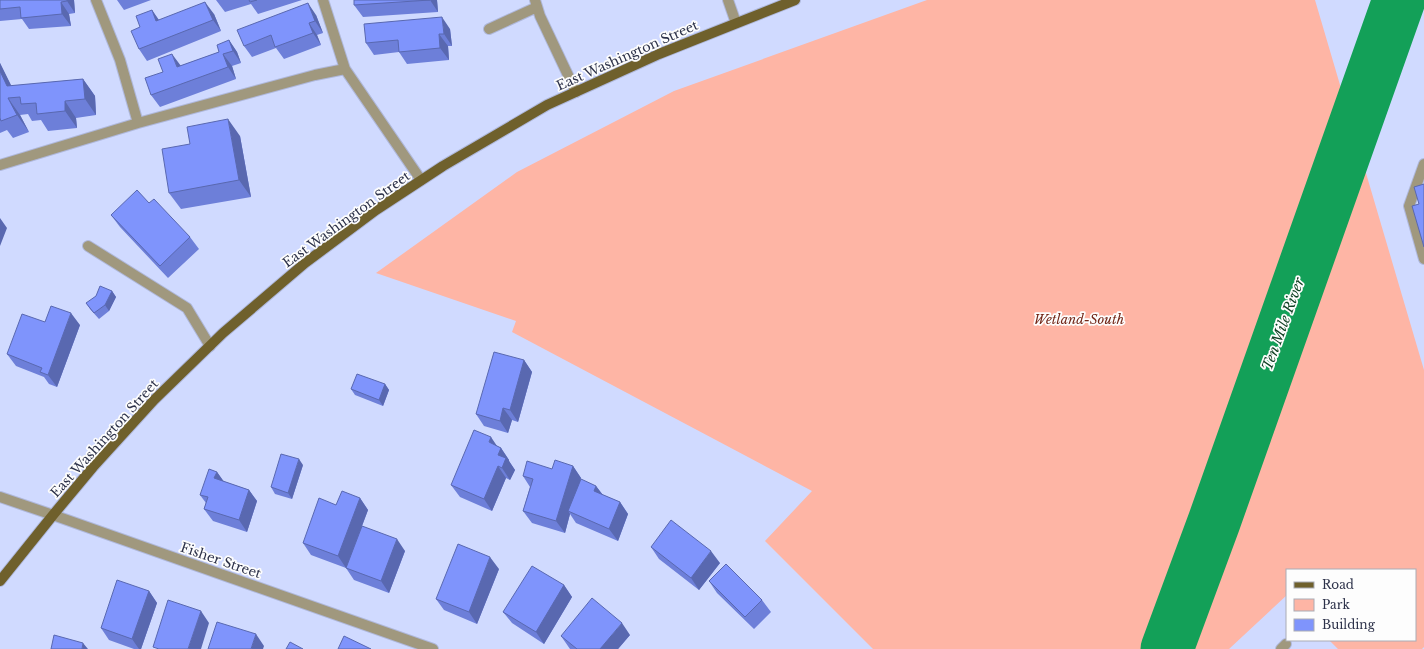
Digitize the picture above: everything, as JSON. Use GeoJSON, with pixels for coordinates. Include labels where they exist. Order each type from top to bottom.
{"type":"FeatureCollection","features":[{"type":"Feature","properties":{"kind":"main road","name":"East Washington Street"},"geometry":{"type":"LineString","coordinates":[[0,581],[53,514],[93,467],[154,400],[223,333],[305,264],[376,210],[443,166],[547,105],[658,54],[795,0]]}},
{"type":"Feature","properties":{"kind":"street"},"geometry":{"type":"LineString","coordinates":[[96,0],[120,60],[138,123]]}},
{"type":"Feature","properties":{"kind":"street"},"geometry":{"type":"LineString","coordinates":[[323,0],[346,69],[421,180]]}},
{"type":"Feature","properties":{"kind":"street"},"geometry":{"type":"LineString","coordinates":[[728,0],[736,23]]}},
{"type":"Feature","properties":{"kind":"street"},"geometry":{"type":"LineString","coordinates":[[489,29],[536,4],[540,16],[576,92]]}},
{"type":"Feature","properties":{"kind":"street"},"geometry":{"type":"LineString","coordinates":[[0,165],[138,123],[315,75],[346,69]]}},
{"type":"Feature","properties":{"kind":"street"},"geometry":{"type":"LineString","coordinates":[[1424,164],[1420,184],[1409,206],[1424,259]]}},
{"type":"Feature","properties":{"kind":"street"},"geometry":{"type":"LineString","coordinates":[[88,246],[187,308],[210,346]]}},
{"type":"Feature","properties":{"kind":"street","name":"Fisher Street"},"geometry":{"type":"LineString","coordinates":[[0,497],[53,514],[433,649]]}},
{"type":"Feature","properties":{"kind":"green space","name":"Wetland-South"},"geometry":{"type":"Polygon","coordinates":[[[927,0],[1315,0],[1424,370],[1424,647],[1422,649],[1338,649],[1330,641],[1416,641],[1416,569],[1286,569],[1286,596],[1229,649],[873,649],[765,541],[812,491],[512,332],[516,321],[376,273],[517,172],[674,91],[927,0]]]}},
{"type":"Feature","properties":{"kind":"building"},"geometry":{"type":"Polygon","coordinates":[[[0,0],[67,1],[61,2],[62,14],[21,18],[20,7],[0,9],[0,0]]]}},
{"type":"Feature","properties":{"kind":"building"},"geometry":{"type":"Polygon","coordinates":[[[354,0],[430,0],[354,5],[354,0]]]}},
{"type":"Feature","properties":{"kind":"building"},"geometry":{"type":"Polygon","coordinates":[[[205,2],[213,20],[139,49],[131,31],[140,27],[136,16],[152,10],[156,21],[205,2]]]}},
{"type":"Feature","properties":{"kind":"building"},"geometry":{"type":"Polygon","coordinates":[[[308,3],[315,21],[309,23],[313,33],[275,47],[271,35],[244,46],[237,30],[308,3]]]}},
{"type":"Feature","properties":{"kind":"building"},"geometry":{"type":"Polygon","coordinates":[[[442,17],[444,34],[439,34],[440,48],[399,52],[398,40],[366,43],[364,24],[442,17]]]}},
{"type":"Feature","properties":{"kind":"building"},"geometry":{"type":"Polygon","coordinates":[[[229,40],[233,51],[223,54],[228,67],[151,95],[145,78],[163,72],[158,59],[172,54],[177,67],[219,52],[217,45],[229,40]]]}},
{"type":"Feature","properties":{"kind":"building"},"geometry":{"type":"Polygon","coordinates":[[[0,71],[7,86],[83,79],[85,99],[65,101],[65,111],[37,114],[36,103],[21,104],[20,97],[8,98],[17,115],[1,121],[0,71]]]}},
{"type":"Feature","properties":{"kind":"building"},"geometry":{"type":"Polygon","coordinates":[[[228,119],[239,180],[169,193],[162,149],[190,144],[187,127],[228,119]]]}},
{"type":"Feature","properties":{"kind":"building"},"geometry":{"type":"Polygon","coordinates":[[[1424,184],[1424,247],[1412,206],[1419,204],[1414,187],[1424,184]]]}},
{"type":"Feature","properties":{"kind":"building"},"geometry":{"type":"Polygon","coordinates":[[[137,190],[149,203],[154,199],[190,237],[160,266],[111,215],[137,190]]]}},
{"type":"Feature","properties":{"kind":"building"},"geometry":{"type":"Polygon","coordinates":[[[100,286],[112,291],[105,305],[94,313],[86,303],[96,296],[100,286]]]}},
{"type":"Feature","properties":{"kind":"building"},"geometry":{"type":"Polygon","coordinates":[[[51,306],[71,313],[48,375],[40,372],[42,368],[7,354],[22,314],[45,322],[51,306]]]}},
{"type":"Feature","properties":{"kind":"building"},"geometry":{"type":"Polygon","coordinates":[[[494,352],[524,360],[510,410],[503,408],[500,421],[476,414],[494,352]]]}},
{"type":"Feature","properties":{"kind":"building"},"geometry":{"type":"Polygon","coordinates":[[[357,374],[385,384],[379,400],[351,389],[357,374]]]}},
{"type":"Feature","properties":{"kind":"building"},"geometry":{"type":"Polygon","coordinates":[[[474,430],[491,437],[489,442],[501,448],[498,455],[506,458],[502,468],[498,466],[484,499],[451,485],[474,430]]]}},
{"type":"Feature","properties":{"kind":"building"},"geometry":{"type":"Polygon","coordinates":[[[281,454],[299,459],[288,493],[271,487],[281,454]]]}},
{"type":"Feature","properties":{"kind":"building"},"geometry":{"type":"Polygon","coordinates":[[[555,460],[573,466],[556,521],[523,511],[533,479],[523,476],[527,461],[552,469],[555,460]]]}},
{"type":"Feature","properties":{"kind":"building"},"geometry":{"type":"Polygon","coordinates":[[[209,469],[217,472],[214,478],[249,490],[239,520],[204,509],[208,497],[200,495],[209,469]]]}},
{"type":"Feature","properties":{"kind":"building"},"geometry":{"type":"Polygon","coordinates":[[[581,479],[596,486],[594,491],[620,502],[609,529],[568,511],[581,479]]]}},
{"type":"Feature","properties":{"kind":"building"},"geometry":{"type":"Polygon","coordinates":[[[342,491],[360,498],[338,556],[303,543],[319,498],[336,505],[342,491]]]}},
{"type":"Feature","properties":{"kind":"building"},"geometry":{"type":"Polygon","coordinates":[[[671,520],[711,551],[691,578],[651,547],[671,520]]]}},
{"type":"Feature","properties":{"kind":"building"},"geometry":{"type":"Polygon","coordinates":[[[362,526],[397,539],[381,581],[346,568],[362,526]]]}},
{"type":"Feature","properties":{"kind":"building"},"geometry":{"type":"Polygon","coordinates":[[[458,544],[490,557],[469,612],[436,599],[458,544]]]}},
{"type":"Feature","properties":{"kind":"building"},"geometry":{"type":"Polygon","coordinates":[[[726,564],[762,600],[745,617],[709,581],[726,564]]]}},
{"type":"Feature","properties":{"kind":"building"},"geometry":{"type":"Polygon","coordinates":[[[532,566],[564,585],[536,632],[503,612],[532,566]]]}},
{"type":"Feature","properties":{"kind":"building"},"geometry":{"type":"Polygon","coordinates":[[[117,580],[149,591],[132,639],[101,628],[117,580]]]}},
{"type":"Feature","properties":{"kind":"building"},"geometry":{"type":"Polygon","coordinates":[[[592,598],[622,623],[600,649],[577,649],[561,636],[592,598]]]}},
{"type":"Feature","properties":{"kind":"building"},"geometry":{"type":"Polygon","coordinates":[[[168,600],[201,611],[188,649],[159,649],[153,647],[168,600]]]}},
{"type":"Feature","properties":{"kind":"building"},"geometry":{"type":"Polygon","coordinates":[[[217,622],[256,634],[251,649],[208,649],[217,622]]]}},
{"type":"Feature","properties":{"kind":"building"},"geometry":{"type":"Polygon","coordinates":[[[54,635],[83,643],[82,649],[51,649],[54,635]]]}},
{"type":"Feature","properties":{"kind":"building"},"geometry":{"type":"Polygon","coordinates":[[[344,636],[371,649],[338,649],[344,636]]]}},
{"type":"Feature","properties":{"kind":"building"},"geometry":{"type":"Polygon","coordinates":[[[290,642],[303,649],[286,649],[290,642]]]}},
{"type":"Feature","properties":{"kind":"waterway","name":"Ten Mile River"},"geometry":{"type":"LineString","coordinates":[[1167,649],[1214,522],[1399,0]]}}]}
